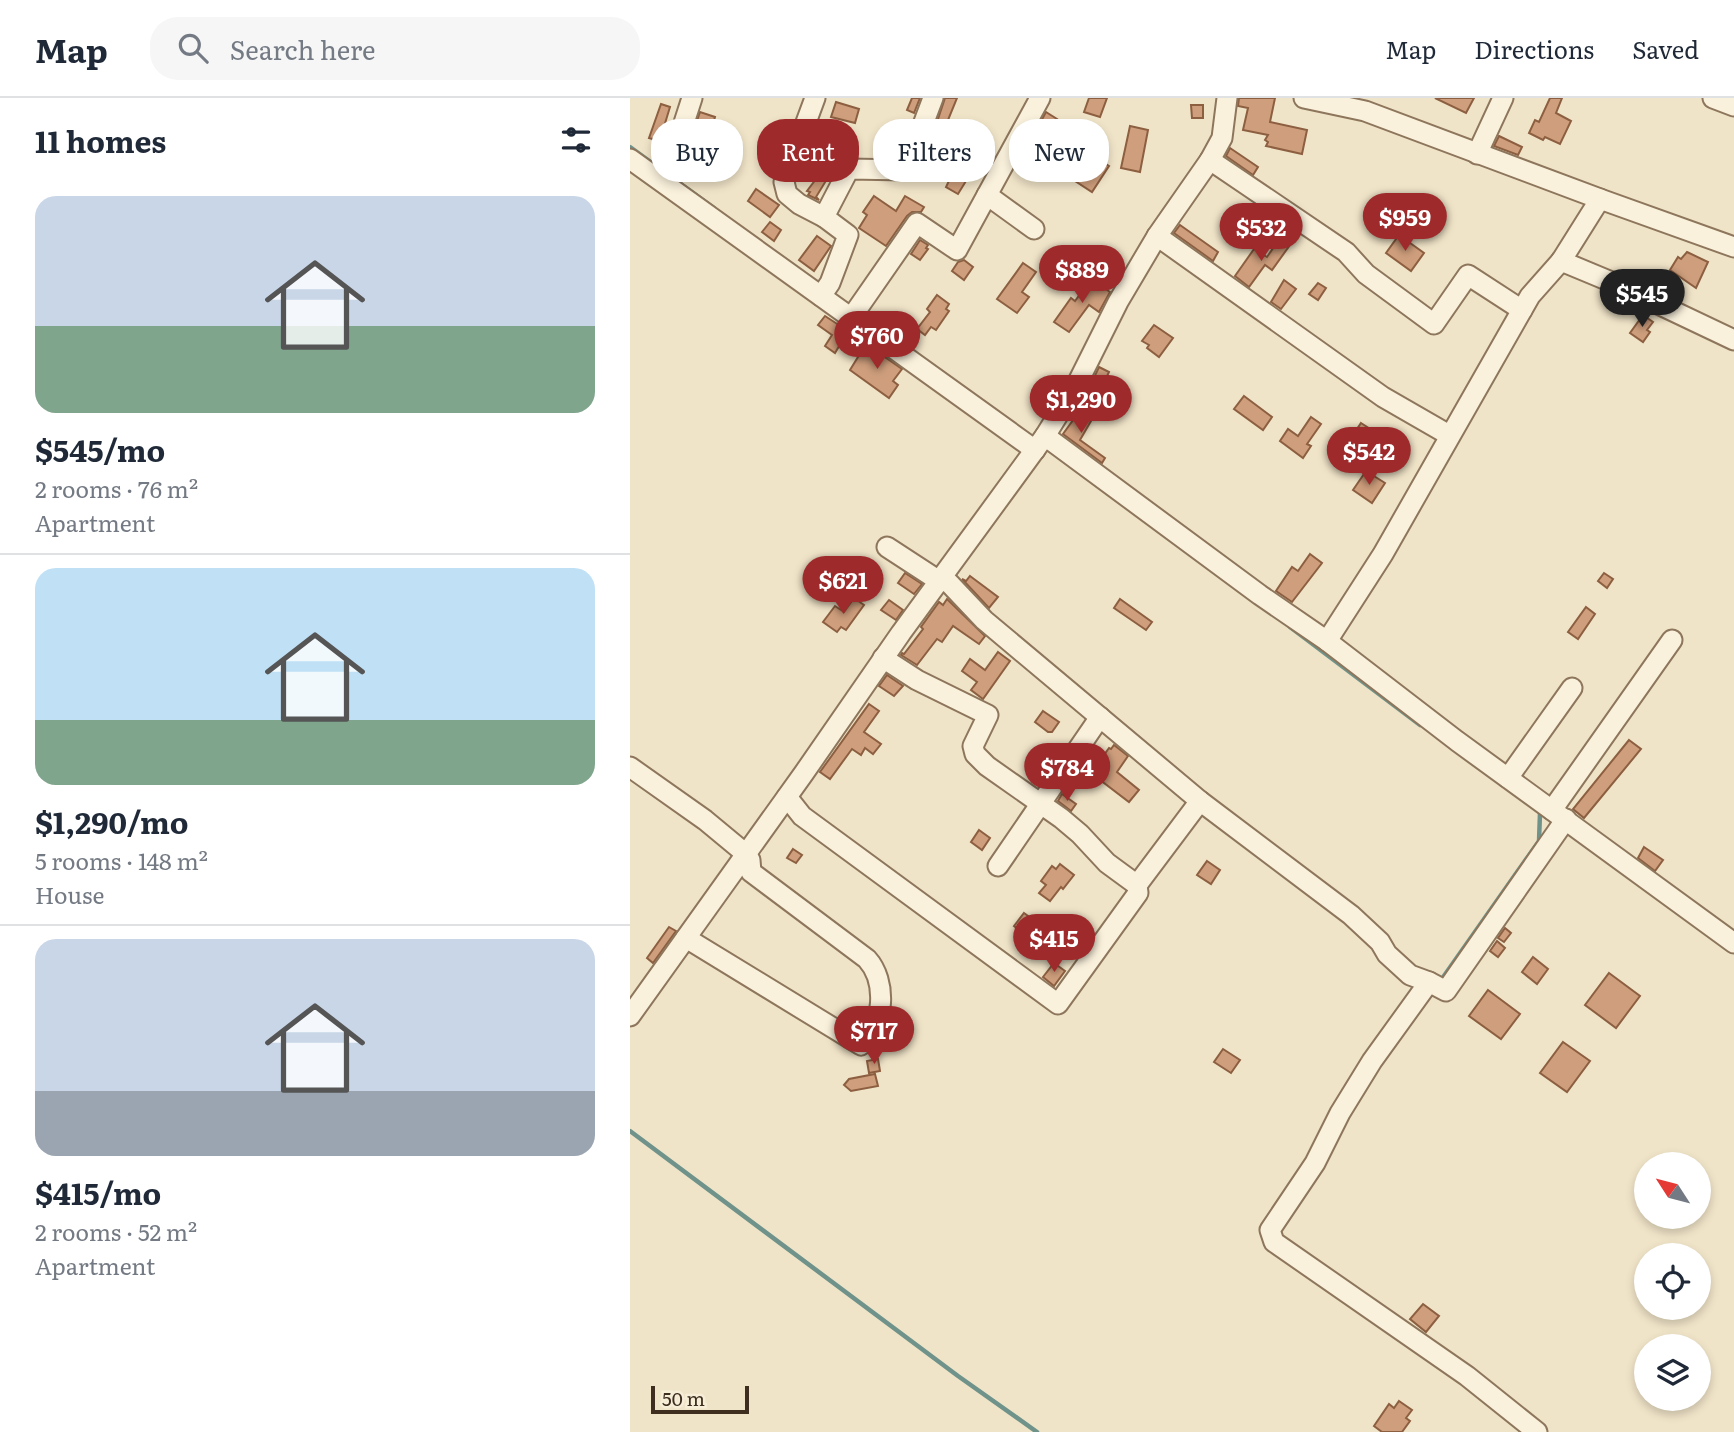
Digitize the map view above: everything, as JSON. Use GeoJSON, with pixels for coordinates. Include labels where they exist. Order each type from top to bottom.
{"type":"FeatureCollection","features":[{"type":"Feature","properties":{"kind":"street"},"geometry":{"type":"LineString","coordinates":[[685,119],[692,98]]}},
{"type":"Feature","properties":{"kind":"street"},"geometry":{"type":"LineString","coordinates":[[815,98],[784,182],[787,194],[799,204],[824,217],[848,235],[830,283],[821,296]]}},
{"type":"Feature","properties":{"kind":"street"},"geometry":{"type":"LineString","coordinates":[[824,217],[849,169],[906,170],[933,98]]}},
{"type":"Feature","properties":{"kind":"street"},"geometry":{"type":"LineString","coordinates":[[852,318],[917,223],[957,250],[1040,98]]}},
{"type":"Feature","properties":{"kind":"street"},"geometry":{"type":"LineString","coordinates":[[630,1016],[883,658],[1040,443],[1076,386],[1118,302],[1157,236],[1210,160],[1222,138],[1227,98]]}},
{"type":"Feature","properties":{"kind":"street"},"geometry":{"type":"LineString","coordinates":[[1304,98],[1362,104],[1476,154],[1734,247]]}},
{"type":"Feature","properties":{"kind":"street"},"geometry":{"type":"LineString","coordinates":[[1476,154],[1503,98]]}},
{"type":"Feature","properties":{"kind":"street"},"geometry":{"type":"LineString","coordinates":[[1713,98],[1734,106]]}},
{"type":"Feature","properties":{"kind":"street"},"geometry":{"type":"LineString","coordinates":[[630,159],[852,318],[1040,443],[1327,641],[1508,778],[1734,943]]}},
{"type":"Feature","properties":{"kind":"street"},"geometry":{"type":"LineString","coordinates":[[1210,160],[1346,252],[1366,274],[1434,324],[1468,275],[1521,310]]}},
{"type":"Feature","properties":{"kind":"street"},"geometry":{"type":"LineString","coordinates":[[986,195],[1034,229]]}},
{"type":"Feature","properties":{"kind":"street"},"geometry":{"type":"LineString","coordinates":[[1327,641],[1383,554],[1521,310],[1561,261],[1600,199]]}},
{"type":"Feature","properties":{"kind":"street"},"geometry":{"type":"LineString","coordinates":[[1157,236],[1383,397],[1449,435]]}},
{"type":"Feature","properties":{"kind":"street"},"geometry":{"type":"LineString","coordinates":[[1561,261],[1734,340]]}},
{"type":"Feature","properties":{"kind":"street"},"geometry":{"type":"LineString","coordinates":[[887,547],[949,583],[984,620],[1200,801],[1351,915],[1410,975],[1446,991],[1672,640]]}},
{"type":"Feature","properties":{"kind":"street"},"geometry":{"type":"LineString","coordinates":[[883,658],[918,680],[988,715],[973,746],[975,754],[1080,834],[1107,863],[1137,885]]}},
{"type":"Feature","properties":{"kind":"street"},"geometry":{"type":"LineString","coordinates":[[1508,778],[1572,688]]}},
{"type":"Feature","properties":{"kind":"street"},"geometry":{"type":"LineString","coordinates":[[998,866],[1100,717]]}},
{"type":"Feature","properties":{"kind":"street"},"geometry":{"type":"LineString","coordinates":[[630,767],[705,820],[746,854],[750,860],[751,872],[874,967],[882,1005],[868,1040],[861,1045],[686,938]]}},
{"type":"Feature","properties":{"kind":"street"},"geometry":{"type":"LineString","coordinates":[[787,797],[802,816],[1058,1004],[1138,892],[1137,885],[1200,801]]}},
{"type":"Feature","properties":{"kind":"street"},"geometry":{"type":"LineString","coordinates":[[1429,982],[1372,1061],[1340,1113],[1315,1163],[1270,1230],[1274,1242],[1467,1376],[1537,1432]]}},
{"type":"Feature","properties":{"kind":"building"},"geometry":{"type":"Polygon","coordinates":[[[912,98],[920,98],[914,113],[907,110],[912,98]]]}},
{"type":"Feature","properties":{"kind":"building"},"geometry":{"type":"Polygon","coordinates":[[[945,98],[957,98],[948,119],[938,119],[945,98]]]}},
{"type":"Feature","properties":{"kind":"building"},"geometry":{"type":"Polygon","coordinates":[[[1089,98],[1107,98],[1100,117],[1084,112],[1089,98]]]}},
{"type":"Feature","properties":{"kind":"building"},"geometry":{"type":"Polygon","coordinates":[[[1239,98],[1275,98],[1270,122],[1307,130],[1302,154],[1266,146],[1268,135],[1243,130],[1248,108],[1238,106],[1239,98]]]}},
{"type":"Feature","properties":{"kind":"building"},"geometry":{"type":"Polygon","coordinates":[[[1435,98],[1474,98],[1466,113],[1435,98]]]}},
{"type":"Feature","properties":{"kind":"building"},"geometry":{"type":"Polygon","coordinates":[[[1550,98],[1562,98],[1556,113],[1571,121],[1560,144],[1529,133],[1535,120],[1539,122],[1550,98]]]}},
{"type":"Feature","properties":{"kind":"building"},"geometry":{"type":"Polygon","coordinates":[[[836,102],[859,109],[856,119],[831,117],[836,102]]]}},
{"type":"Feature","properties":{"kind":"building"},"geometry":{"type":"Polygon","coordinates":[[[661,104],[670,107],[666,119],[656,119],[661,104]]]}},
{"type":"Feature","properties":{"kind":"building"},"geometry":{"type":"Polygon","coordinates":[[[1191,105],[1203,105],[1203,118],[1192,118],[1191,105]]]}},
{"type":"Feature","properties":{"kind":"building"},"geometry":{"type":"Polygon","coordinates":[[[700,112],[714,119],[698,119],[700,112]]]}},
{"type":"Feature","properties":{"kind":"building"},"geometry":{"type":"Polygon","coordinates":[[[1046,112],[1057,119],[1042,119],[1046,112]]]}},
{"type":"Feature","properties":{"kind":"building"},"geometry":{"type":"Polygon","coordinates":[[[1130,126],[1148,130],[1140,172],[1121,168],[1130,126]]]}},
{"type":"Feature","properties":{"kind":"building"},"geometry":{"type":"Polygon","coordinates":[[[1499,136],[1522,147],[1518,155],[1494,146],[1499,136]]]}},
{"type":"Feature","properties":{"kind":"building"},"geometry":{"type":"Polygon","coordinates":[[[1230,148],[1258,167],[1253,175],[1226,156],[1230,148]]]}},
{"type":"Feature","properties":{"kind":"building"},"geometry":{"type":"Polygon","coordinates":[[[814,182],[825,182],[816,197],[819,200],[808,195],[810,192],[807,191],[814,182]]]}},
{"type":"Feature","properties":{"kind":"building"},"geometry":{"type":"Polygon","coordinates":[[[948,182],[965,182],[958,194],[946,187],[948,182]]]}},
{"type":"Feature","properties":{"kind":"building"},"geometry":{"type":"Polygon","coordinates":[[[1077,182],[1099,182],[1092,192],[1077,182]]]}},
{"type":"Feature","properties":{"kind":"building"},"geometry":{"type":"Polygon","coordinates":[[[756,189],[779,205],[770,217],[748,201],[756,189]]]}},
{"type":"Feature","properties":{"kind":"building"},"geometry":{"type":"Polygon","coordinates":[[[874,196],[896,211],[905,196],[924,207],[921,212],[912,212],[907,216],[886,246],[859,228],[867,215],[863,212],[874,196]]]}},
{"type":"Feature","properties":{"kind":"building"},"geometry":{"type":"Polygon","coordinates":[[[770,222],[781,230],[774,241],[762,232],[770,222]]]}},
{"type":"Feature","properties":{"kind":"building"},"geometry":{"type":"Polygon","coordinates":[[[1180,225],[1218,252],[1213,261],[1174,233],[1180,225]]]}},
{"type":"Feature","properties":{"kind":"building"},"geometry":{"type":"Polygon","coordinates":[[[1399,235],[1424,253],[1411,271],[1386,253],[1399,235]]]}},
{"type":"Feature","properties":{"kind":"building"},"geometry":{"type":"Polygon","coordinates":[[[817,236],[831,246],[814,271],[799,260],[817,236]]]}},
{"type":"Feature","properties":{"kind":"building"},"geometry":{"type":"Polygon","coordinates":[[[1280,238],[1290,245],[1272,270],[1265,265],[1249,287],[1235,276],[1254,249],[1267,257],[1280,238]]]}},
{"type":"Feature","properties":{"kind":"building"},"geometry":{"type":"Polygon","coordinates":[[[920,240],[928,245],[928,249],[920,260],[911,254],[920,240]]]}},
{"type":"Feature","properties":{"kind":"building"},"geometry":{"type":"Polygon","coordinates":[[[1687,252],[1708,262],[1696,288],[1670,270],[1678,257],[1681,259],[1687,252]]]}},
{"type":"Feature","properties":{"kind":"building"},"geometry":{"type":"Polygon","coordinates":[[[964,260],[973,267],[964,280],[952,271],[958,262],[964,260]]]}},
{"type":"Feature","properties":{"kind":"building"},"geometry":{"type":"Polygon","coordinates":[[[1023,263],[1036,272],[1022,292],[1029,297],[1017,313],[997,299],[1023,263]]]}},
{"type":"Feature","properties":{"kind":"building"},"geometry":{"type":"Polygon","coordinates":[[[1091,279],[1110,292],[1099,312],[1089,305],[1069,332],[1054,322],[1071,298],[1075,301],[1091,279]]]}},
{"type":"Feature","properties":{"kind":"building"},"geometry":{"type":"Polygon","coordinates":[[[1284,280],[1296,289],[1281,309],[1271,302],[1284,280]]]}},
{"type":"Feature","properties":{"kind":"building"},"geometry":{"type":"Polygon","coordinates":[[[1318,283],[1326,288],[1318,300],[1309,294],[1318,283]]]}},
{"type":"Feature","properties":{"kind":"building"},"geometry":{"type":"Polygon","coordinates":[[[937,295],[949,304],[946,309],[949,311],[936,330],[931,327],[925,335],[917,329],[930,312],[927,309],[937,295]]]}},
{"type":"Feature","properties":{"kind":"building"},"geometry":{"type":"Polygon","coordinates":[[[1643,315],[1653,322],[1643,342],[1630,333],[1643,315]]]}},
{"type":"Feature","properties":{"kind":"building"},"geometry":{"type":"Polygon","coordinates":[[[825,316],[848,331],[835,353],[825,346],[832,335],[818,325],[825,316]]]}},
{"type":"Feature","properties":{"kind":"building"},"geometry":{"type":"Polygon","coordinates":[[[1154,325],[1173,338],[1159,357],[1142,341],[1154,325]]]}},
{"type":"Feature","properties":{"kind":"building"},"geometry":{"type":"Polygon","coordinates":[[[866,344],[902,369],[893,381],[898,385],[889,398],[850,370],[866,344]]]}},
{"type":"Feature","properties":{"kind":"building"},"geometry":{"type":"Polygon","coordinates":[[[1099,367],[1109,372],[1099,393],[1089,388],[1099,367]]]}},
{"type":"Feature","properties":{"kind":"building"},"geometry":{"type":"Polygon","coordinates":[[[1244,396],[1272,417],[1263,430],[1234,409],[1244,396]]]}},
{"type":"Feature","properties":{"kind":"building"},"geometry":{"type":"Polygon","coordinates":[[[1079,412],[1091,421],[1080,440],[1105,458],[1102,463],[1063,434],[1079,412]]]}},
{"type":"Feature","properties":{"kind":"building"},"geometry":{"type":"Polygon","coordinates":[[[1311,417],[1321,424],[1307,444],[1311,446],[1303,458],[1280,441],[1288,429],[1298,436],[1311,417]]]}},
{"type":"Feature","properties":{"kind":"building"},"geometry":{"type":"Polygon","coordinates":[[[1361,423],[1381,436],[1369,453],[1349,441],[1361,423]]]}},
{"type":"Feature","properties":{"kind":"building"},"geometry":{"type":"Polygon","coordinates":[[[1366,471],[1385,483],[1372,503],[1353,490],[1366,471]]]}},
{"type":"Feature","properties":{"kind":"building"},"geometry":{"type":"Polygon","coordinates":[[[1310,554],[1322,563],[1292,602],[1276,591],[1292,567],[1298,571],[1310,554]]]}},
{"type":"Feature","properties":{"kind":"building"},"geometry":{"type":"Polygon","coordinates":[[[905,573],[922,584],[914,594],[898,583],[905,573]]]}},
{"type":"Feature","properties":{"kind":"building"},"geometry":{"type":"Polygon","coordinates":[[[1604,573],[1613,579],[1607,588],[1598,581],[1604,573]]]}},
{"type":"Feature","properties":{"kind":"building"},"geometry":{"type":"Polygon","coordinates":[[[970,576],[998,597],[989,608],[962,579],[966,581],[970,576]]]}},
{"type":"Feature","properties":{"kind":"building"},"geometry":{"type":"Polygon","coordinates":[[[854,598],[864,605],[846,630],[841,627],[837,632],[823,622],[835,606],[844,612],[854,598]]]}},
{"type":"Feature","properties":{"kind":"building"},"geometry":{"type":"Polygon","coordinates":[[[947,599],[985,636],[979,644],[953,626],[942,642],[937,639],[917,665],[901,655],[923,629],[921,627],[939,602],[943,605],[947,599]]]}},
{"type":"Feature","properties":{"kind":"building"},"geometry":{"type":"Polygon","coordinates":[[[1120,599],[1152,622],[1146,630],[1114,608],[1120,599]]]}},
{"type":"Feature","properties":{"kind":"building"},"geometry":{"type":"Polygon","coordinates":[[[889,600],[903,610],[896,620],[881,610],[889,600]]]}},
{"type":"Feature","properties":{"kind":"building"},"geometry":{"type":"Polygon","coordinates":[[[1586,607],[1595,614],[1578,639],[1568,632],[1586,607]]]}},
{"type":"Feature","properties":{"kind":"building"},"geometry":{"type":"Polygon","coordinates":[[[998,652],[1010,661],[983,699],[971,690],[977,682],[962,671],[970,659],[985,670],[998,652]]]}},
{"type":"Feature","properties":{"kind":"building"},"geometry":{"type":"Polygon","coordinates":[[[887,675],[903,686],[894,696],[879,686],[887,675]]]}},
{"type":"Feature","properties":{"kind":"building"},"geometry":{"type":"Polygon","coordinates":[[[869,704],[879,711],[864,732],[881,744],[873,754],[865,748],[861,755],[852,749],[830,779],[820,772],[869,704]]]}},
{"type":"Feature","properties":{"kind":"building"},"geometry":{"type":"Polygon","coordinates":[[[1043,711],[1059,722],[1052,732],[1035,722],[1043,711]]]}},
{"type":"Feature","properties":{"kind":"building"},"geometry":{"type":"Polygon","coordinates":[[[1629,740],[1641,749],[1584,818],[1573,809],[1629,740]]]}},
{"type":"Feature","properties":{"kind":"building"},"geometry":{"type":"Polygon","coordinates":[[[1114,745],[1128,756],[1117,772],[1139,790],[1129,802],[1091,773],[1114,745]]]}},
{"type":"Feature","properties":{"kind":"building"},"geometry":{"type":"Polygon","coordinates":[[[1062,794],[1076,804],[1071,811],[1058,801],[1062,794]]]}},
{"type":"Feature","properties":{"kind":"building"},"geometry":{"type":"Polygon","coordinates":[[[979,830],[990,838],[982,850],[971,842],[979,830]]]}},
{"type":"Feature","properties":{"kind":"building"},"geometry":{"type":"Polygon","coordinates":[[[1644,847],[1663,860],[1655,871],[1638,858],[1644,847]]]}},
{"type":"Feature","properties":{"kind":"building"},"geometry":{"type":"Polygon","coordinates":[[[793,849],[802,855],[796,863],[787,858],[793,849]]]}},
{"type":"Feature","properties":{"kind":"building"},"geometry":{"type":"Polygon","coordinates":[[[1207,861],[1220,870],[1211,884],[1197,875],[1207,861]]]}},
{"type":"Feature","properties":{"kind":"building"},"geometry":{"type":"Polygon","coordinates":[[[1060,864],[1074,875],[1050,901],[1039,893],[1046,885],[1041,881],[1052,866],[1056,869],[1060,864]]]}},
{"type":"Feature","properties":{"kind":"building"},"geometry":{"type":"Polygon","coordinates":[[[1024,913],[1054,935],[1043,949],[1014,926],[1024,913]]]}},
{"type":"Feature","properties":{"kind":"building"},"geometry":{"type":"Polygon","coordinates":[[[669,927],[676,931],[653,963],[647,958],[669,927]]]}},
{"type":"Feature","properties":{"kind":"building"},"geometry":{"type":"Polygon","coordinates":[[[1505,928],[1511,933],[1504,942],[1498,938],[1505,928]]]}},
{"type":"Feature","properties":{"kind":"building"},"geometry":{"type":"Polygon","coordinates":[[[1497,941],[1505,948],[1498,957],[1490,951],[1497,941]]]}},
{"type":"Feature","properties":{"kind":"building"},"geometry":{"type":"Polygon","coordinates":[[[1533,957],[1548,969],[1537,984],[1522,972],[1533,957]]]}},
{"type":"Feature","properties":{"kind":"building"},"geometry":{"type":"Polygon","coordinates":[[[1054,963],[1065,971],[1054,986],[1043,977],[1054,963]]]}},
{"type":"Feature","properties":{"kind":"building"},"geometry":{"type":"Polygon","coordinates":[[[1609,973],[1640,996],[1616,1028],[1585,1005],[1609,973]]]}},
{"type":"Feature","properties":{"kind":"building"},"geometry":{"type":"Polygon","coordinates":[[[1488,990],[1520,1014],[1501,1039],[1469,1016],[1488,990]]]}},
{"type":"Feature","properties":{"kind":"building"},"geometry":{"type":"Polygon","coordinates":[[[1563,1042],[1590,1061],[1567,1092],[1540,1073],[1563,1042]]]}},
{"type":"Feature","properties":{"kind":"building"},"geometry":{"type":"Polygon","coordinates":[[[1223,1049],[1240,1060],[1231,1073],[1214,1062],[1223,1049]]]}},
{"type":"Feature","properties":{"kind":"building"},"geometry":{"type":"Polygon","coordinates":[[[878,1059],[880,1071],[869,1073],[867,1061],[878,1059]]]}},
{"type":"Feature","properties":{"kind":"building"},"geometry":{"type":"Polygon","coordinates":[[[875,1074],[878,1086],[851,1091],[844,1085],[849,1079],[875,1074]]]}},
{"type":"Feature","properties":{"kind":"building"},"geometry":{"type":"Polygon","coordinates":[[[1423,1304],[1439,1316],[1426,1332],[1410,1319],[1423,1304]]]}},
{"type":"Feature","properties":{"kind":"building"},"geometry":{"type":"Polygon","coordinates":[[[1399,1401],[1412,1410],[1406,1418],[1410,1421],[1402,1432],[1382,1432],[1374,1426],[1389,1404],[1394,1408],[1399,1401]]]}},
{"type":"Feature","properties":{"kind":"waterway"},"geometry":{"type":"LineString","coordinates":[[630,147],[714,208]]}},
{"type":"Feature","properties":{"kind":"waterway"},"geometry":{"type":"LineString","coordinates":[[1290,627],[1420,725]]}},
{"type":"Feature","properties":{"kind":"waterway"},"geometry":{"type":"LineString","coordinates":[[1439,983],[1539,841],[1540,813]]}},
{"type":"Feature","properties":{"kind":"waterway"},"geometry":{"type":"LineString","coordinates":[[630,1131],[1037,1432]]}}]}
